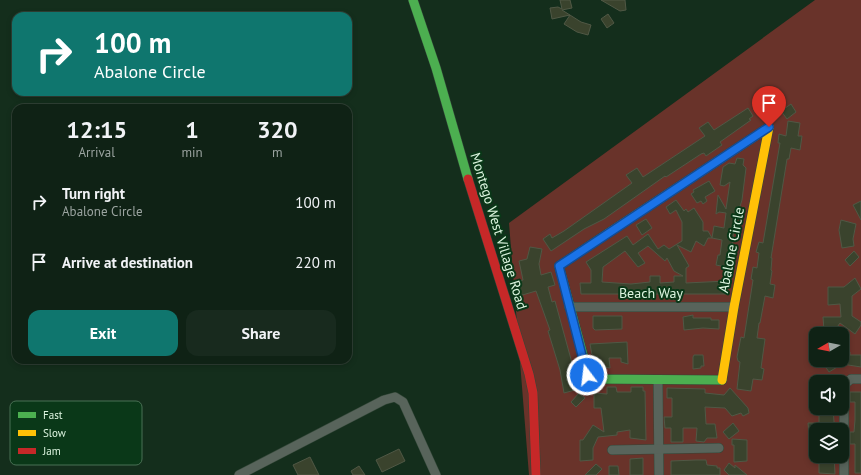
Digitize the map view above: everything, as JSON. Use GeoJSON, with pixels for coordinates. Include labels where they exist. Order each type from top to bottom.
{"type":"FeatureCollection","features":[{"type":"Feature","properties":{"kind":"street","name":"Montego West Village Road"},"geometry":{"type":"LineString","coordinates":[[413,0],[444,93],[481,223],[529,374],[533,393],[536,475]]}},
{"type":"Feature","properties":{"kind":"street","name":"Abalone Circle"},"geometry":{"type":"LineString","coordinates":[[769,127],[734,307],[722,380],[592,379],[589,377],[558,269],[561,264],[769,127]]}},
{"type":"Feature","properties":{"kind":"street","name":"Beach Way"},"geometry":{"type":"LineString","coordinates":[[569,307],[734,307]]}},
{"type":"Feature","properties":{"kind":"street"},"geometry":{"type":"LineString","coordinates":[[844,475],[844,385],[851,379],[861,379]]}},
{"type":"Feature","properties":{"kind":"street"},"geometry":{"type":"LineString","coordinates":[[658,380],[659,475]]}},
{"type":"Feature","properties":{"kind":"street"},"geometry":{"type":"LineString","coordinates":[[239,475],[384,400],[394,397],[403,402],[436,475]]}},
{"type":"Feature","properties":{"kind":"street"},"geometry":{"type":"LineString","coordinates":[[612,450],[719,448]]}},
{"type":"Feature","properties":{"kind":"shaded area"},"geometry":{"type":"Polygon","coordinates":[[[815,0],[861,0],[861,475],[529,475],[509,223],[815,0]]]}},
{"type":"Feature","properties":{"kind":"building"},"geometry":{"type":"Polygon","coordinates":[[[560,0],[570,0],[572,8],[562,10],[570,15],[552,19],[550,8],[558,7],[562,9],[560,0]]]}},
{"type":"Feature","properties":{"kind":"building"},"geometry":{"type":"Polygon","coordinates":[[[601,0],[625,0],[626,10],[620,11],[601,0]]]}},
{"type":"Feature","properties":{"kind":"building"},"geometry":{"type":"Polygon","coordinates":[[[608,14],[614,23],[607,28],[601,19],[608,14]]]}},
{"type":"Feature","properties":{"kind":"building"},"geometry":{"type":"Polygon","coordinates":[[[570,15],[581,22],[591,25],[588,35],[577,32],[564,24],[570,15]]]}},
{"type":"Feature","properties":{"kind":"building"},"geometry":{"type":"Polygon","coordinates":[[[774,95],[783,98],[779,109],[772,107],[759,107],[759,96],[774,97],[774,95]]]}},
{"type":"Feature","properties":{"kind":"building"},"geometry":{"type":"Polygon","coordinates":[[[791,104],[796,112],[787,119],[781,111],[791,104]]]}},
{"type":"Feature","properties":{"kind":"building"},"geometry":{"type":"Polygon","coordinates":[[[748,108],[753,116],[749,119],[751,120],[720,142],[722,145],[706,156],[704,153],[701,154],[666,177],[665,176],[604,219],[584,229],[551,251],[543,239],[550,234],[552,238],[564,231],[632,183],[626,175],[637,168],[643,177],[705,136],[699,128],[708,122],[714,130],[748,108]]]}},
{"type":"Feature","properties":{"kind":"building"},"geometry":{"type":"Polygon","coordinates":[[[788,121],[800,123],[798,136],[802,136],[800,150],[791,148],[789,159],[787,159],[771,258],[772,271],[770,284],[775,285],[773,298],[765,296],[759,323],[757,338],[765,339],[761,368],[764,369],[762,380],[753,379],[751,391],[737,389],[740,362],[738,361],[737,357],[741,337],[744,338],[753,280],[751,279],[753,267],[757,268],[759,253],[756,252],[759,242],[763,243],[780,143],[778,143],[779,134],[786,136],[788,121]]]}},
{"type":"Feature","properties":{"kind":"building"},"geometry":{"type":"Polygon","coordinates":[[[737,158],[744,159],[743,165],[746,168],[742,200],[734,226],[731,268],[716,265],[718,255],[720,255],[722,240],[712,238],[714,226],[724,228],[726,213],[719,212],[716,214],[718,195],[726,209],[730,182],[724,186],[720,185],[723,167],[729,163],[735,164],[737,158]]]}},
{"type":"Feature","properties":{"kind":"building"},"geometry":{"type":"Polygon","coordinates":[[[709,181],[715,191],[705,197],[707,201],[703,204],[701,201],[697,203],[691,194],[694,192],[693,190],[709,181]]]}},
{"type":"Feature","properties":{"kind":"building"},"geometry":{"type":"Polygon","coordinates":[[[676,200],[684,211],[686,209],[688,212],[694,208],[703,222],[703,231],[708,231],[712,238],[708,238],[704,246],[696,241],[691,252],[677,245],[689,266],[686,268],[686,283],[727,281],[727,294],[581,294],[580,283],[591,283],[591,270],[586,262],[627,236],[633,245],[648,234],[658,249],[664,245],[669,249],[682,241],[682,222],[676,210],[670,214],[666,207],[676,200]],[[648,246],[638,253],[645,263],[638,267],[625,251],[603,267],[602,282],[631,284],[650,282],[650,276],[660,276],[660,283],[674,282],[674,276],[683,276],[674,271],[667,258],[665,261],[648,246]]]}},
{"type":"Feature","properties":{"kind":"building"},"geometry":{"type":"Polygon","coordinates":[[[861,201],[861,220],[853,205],[861,201]]]}},
{"type":"Feature","properties":{"kind":"building"},"geometry":{"type":"Polygon","coordinates":[[[646,219],[652,228],[642,235],[636,225],[646,219]]]}},
{"type":"Feature","properties":{"kind":"building"},"geometry":{"type":"Polygon","coordinates":[[[841,220],[856,224],[853,239],[854,246],[842,248],[839,230],[841,220]]]}},
{"type":"Feature","properties":{"kind":"building"},"geometry":{"type":"Polygon","coordinates":[[[530,247],[542,249],[539,264],[541,275],[551,272],[555,285],[548,287],[552,302],[555,301],[572,363],[569,364],[571,371],[570,380],[572,380],[575,390],[564,393],[560,370],[548,331],[550,330],[536,291],[519,296],[515,283],[523,280],[519,261],[527,259],[530,247]]]}},
{"type":"Feature","properties":{"kind":"building"},"geometry":{"type":"Polygon","coordinates":[[[854,251],[859,257],[850,266],[845,260],[854,251]]]}},
{"type":"Feature","properties":{"kind":"building"},"geometry":{"type":"Polygon","coordinates":[[[855,278],[861,289],[852,296],[852,316],[861,322],[861,325],[855,334],[849,330],[849,327],[845,327],[840,323],[837,327],[824,327],[823,317],[841,317],[840,304],[828,305],[828,287],[844,287],[855,278]]]}},
{"type":"Feature","properties":{"kind":"building"},"geometry":{"type":"Polygon","coordinates":[[[693,315],[693,318],[711,318],[711,320],[719,320],[719,329],[703,328],[684,330],[683,317],[693,315]]]}},
{"type":"Feature","properties":{"kind":"building"},"geometry":{"type":"Polygon","coordinates":[[[593,316],[622,316],[622,329],[595,330],[593,328],[593,316]]]}},
{"type":"Feature","properties":{"kind":"building"},"geometry":{"type":"Polygon","coordinates":[[[627,342],[628,364],[621,362],[621,358],[609,358],[610,368],[594,366],[590,344],[627,342]]]}},
{"type":"Feature","properties":{"kind":"building"},"geometry":{"type":"Polygon","coordinates":[[[849,352],[850,355],[861,355],[861,367],[849,365],[849,352]]]}},
{"type":"Feature","properties":{"kind":"building"},"geometry":{"type":"Polygon","coordinates":[[[694,355],[703,355],[704,366],[693,369],[694,355]]]}},
{"type":"Feature","properties":{"kind":"building"},"geometry":{"type":"Polygon","coordinates":[[[826,367],[837,367],[829,372],[826,367]]]}},
{"type":"Feature","properties":{"kind":"building"},"geometry":{"type":"Polygon","coordinates":[[[607,387],[616,387],[617,392],[631,392],[631,387],[643,387],[643,391],[645,391],[646,440],[630,438],[630,430],[617,432],[617,435],[598,437],[593,448],[593,460],[580,461],[580,440],[583,440],[593,425],[604,432],[601,408],[594,408],[594,393],[607,394],[607,387]]]}},
{"type":"Feature","properties":{"kind":"building"},"geometry":{"type":"Polygon","coordinates":[[[667,388],[705,389],[705,393],[724,395],[730,388],[748,408],[749,413],[743,416],[741,413],[732,416],[725,408],[705,407],[706,424],[715,424],[717,438],[707,438],[704,442],[696,441],[697,428],[683,428],[683,442],[671,442],[671,428],[665,428],[664,417],[672,417],[672,398],[667,398],[667,388]]]}},
{"type":"Feature","properties":{"kind":"building"},"geometry":{"type":"Polygon","coordinates":[[[850,392],[861,392],[861,473],[855,473],[855,444],[850,444],[850,432],[854,432],[855,402],[850,402],[850,392]]]}},
{"type":"Feature","properties":{"kind":"building"},"geometry":{"type":"Polygon","coordinates":[[[579,393],[585,398],[576,407],[571,402],[579,393]]]}},
{"type":"Feature","properties":{"kind":"building"},"geometry":{"type":"Polygon","coordinates":[[[819,415],[834,415],[834,422],[836,423],[819,423],[819,415]]]}},
{"type":"Feature","properties":{"kind":"building"},"geometry":{"type":"Polygon","coordinates":[[[733,423],[739,431],[729,439],[723,432],[733,423]]]}},
{"type":"Feature","properties":{"kind":"building"},"geometry":{"type":"Polygon","coordinates":[[[732,439],[747,440],[747,461],[734,462],[734,445],[732,445],[732,439]]]}},
{"type":"Feature","properties":{"kind":"building"},"geometry":{"type":"Polygon","coordinates":[[[399,449],[405,461],[382,472],[376,460],[399,449]]]}},
{"type":"Feature","properties":{"kind":"building"},"geometry":{"type":"Polygon","coordinates":[[[310,457],[319,475],[298,475],[293,465],[310,457]]]}},
{"type":"Feature","properties":{"kind":"building"},"geometry":{"type":"Polygon","coordinates":[[[643,458],[643,475],[630,475],[630,459],[643,458]]]}},
{"type":"Feature","properties":{"kind":"building"},"geometry":{"type":"Polygon","coordinates":[[[706,460],[707,465],[717,466],[717,468],[720,468],[720,475],[671,475],[671,461],[706,460]]]}},
{"type":"Feature","properties":{"kind":"building"},"geometry":{"type":"Polygon","coordinates":[[[729,463],[735,468],[735,465],[747,475],[729,475],[724,470],[729,463]]]}},
{"type":"Feature","properties":{"kind":"building"},"geometry":{"type":"Polygon","coordinates":[[[819,463],[834,463],[835,474],[819,473],[819,463]]]}},
{"type":"Feature","properties":{"kind":"building"},"geometry":{"type":"Polygon","coordinates":[[[596,464],[602,469],[596,475],[585,475],[596,464]]]}},
{"type":"Feature","properties":{"kind":"building"},"geometry":{"type":"Polygon","coordinates":[[[359,466],[365,475],[353,475],[351,471],[359,466]]]}},
{"type":"Feature","properties":{"kind":"building"},"geometry":{"type":"Polygon","coordinates":[[[609,466],[618,466],[619,475],[609,475],[609,466]]]}},
{"type":"Feature","properties":{"kind":"traffic: fast"},"geometry":{"type":"LineString","coordinates":[[413,0],[436,68],[468,179]]}},
{"type":"Feature","properties":{"kind":"traffic: fast"},"geometry":{"type":"LineString","coordinates":[[607,234],[559,266],[589,377],[592,379],[722,380]]}},
{"type":"Feature","properties":{"kind":"traffic: slow"},"geometry":{"type":"LineString","coordinates":[[722,380],[734,307],[769,127]]}},
{"type":"Feature","properties":{"kind":"traffic: slow"},"geometry":{"type":"LineString","coordinates":[[607,234],[769,127]]}},
{"type":"Feature","properties":{"kind":"traffic: jam"},"geometry":{"type":"LineString","coordinates":[[468,179],[529,374],[533,393],[536,475]]}},
{"type":"Feature","properties":{"kind":"route"},"geometry":{"type":"LineString","coordinates":[[587,375],[558,269],[559,266],[769,127]]}}]}
